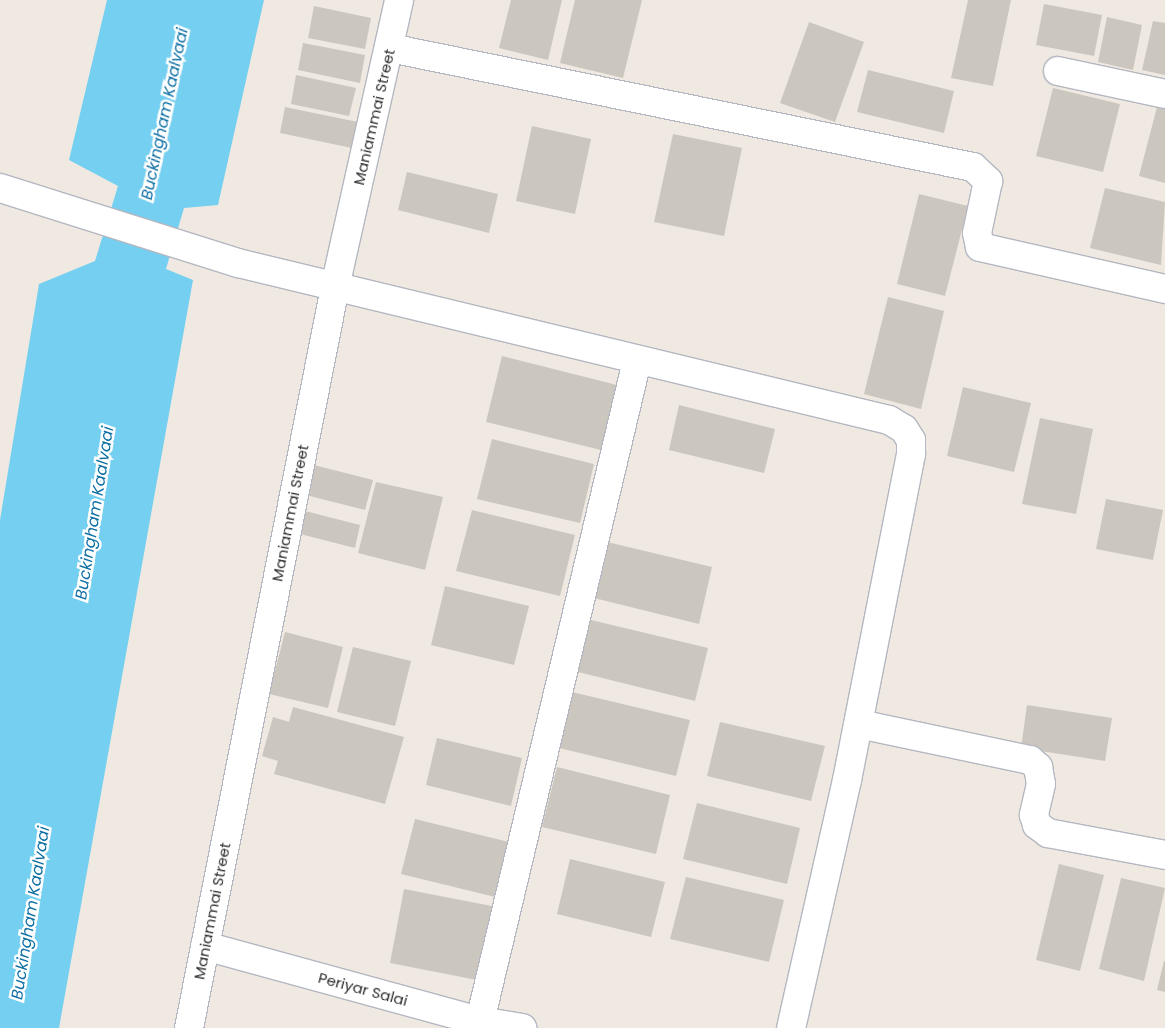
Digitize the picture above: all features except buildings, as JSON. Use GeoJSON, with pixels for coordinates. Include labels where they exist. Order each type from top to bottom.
{"type":"FeatureCollection","features":[{"type":"Feature","properties":{"kind":"street","name":"Maniammai Street"},"geometry":{"type":"LineString","coordinates":[[189,1028],[335,287],[390,48],[399,0]]}},
{"type":"Feature","properties":{"kind":"street"},"geometry":{"type":"LineString","coordinates":[[390,48],[973,167],[988,181],[978,233],[980,247],[1165,289]]}},
{"type":"Feature","properties":{"kind":"street"},"geometry":{"type":"LineString","coordinates":[[1058,72],[1165,94]]}},
{"type":"Feature","properties":{"kind":"street"},"geometry":{"type":"LineString","coordinates":[[4,190],[226,259],[637,361],[889,420],[904,429],[911,440],[858,724],[792,1028]]}},
{"type":"Feature","properties":{"kind":"street"},"geometry":{"type":"LineString","coordinates":[[480,1021],[637,361]]}},
{"type":"Feature","properties":{"kind":"street"},"geometry":{"type":"LineString","coordinates":[[858,724],[1030,760],[1038,767],[1041,784],[1034,815],[1037,825],[1048,833],[1165,855]]}},
{"type":"Feature","properties":{"kind":"street","name":"Periyar Salai"},"geometry":{"type":"LineString","coordinates":[[205,946],[480,1021],[522,1028]]}},
{"type":"Feature","properties":{"kind":"water","name":"Buckingham Kaalvaai"},"geometry":{"type":"Polygon","coordinates":[[[107,0],[264,0],[218,205],[184,208],[166,269],[193,280],[59,1028],[0,1028],[0,520],[39,284],[95,261],[118,186],[69,160],[107,0]]]}}]}
